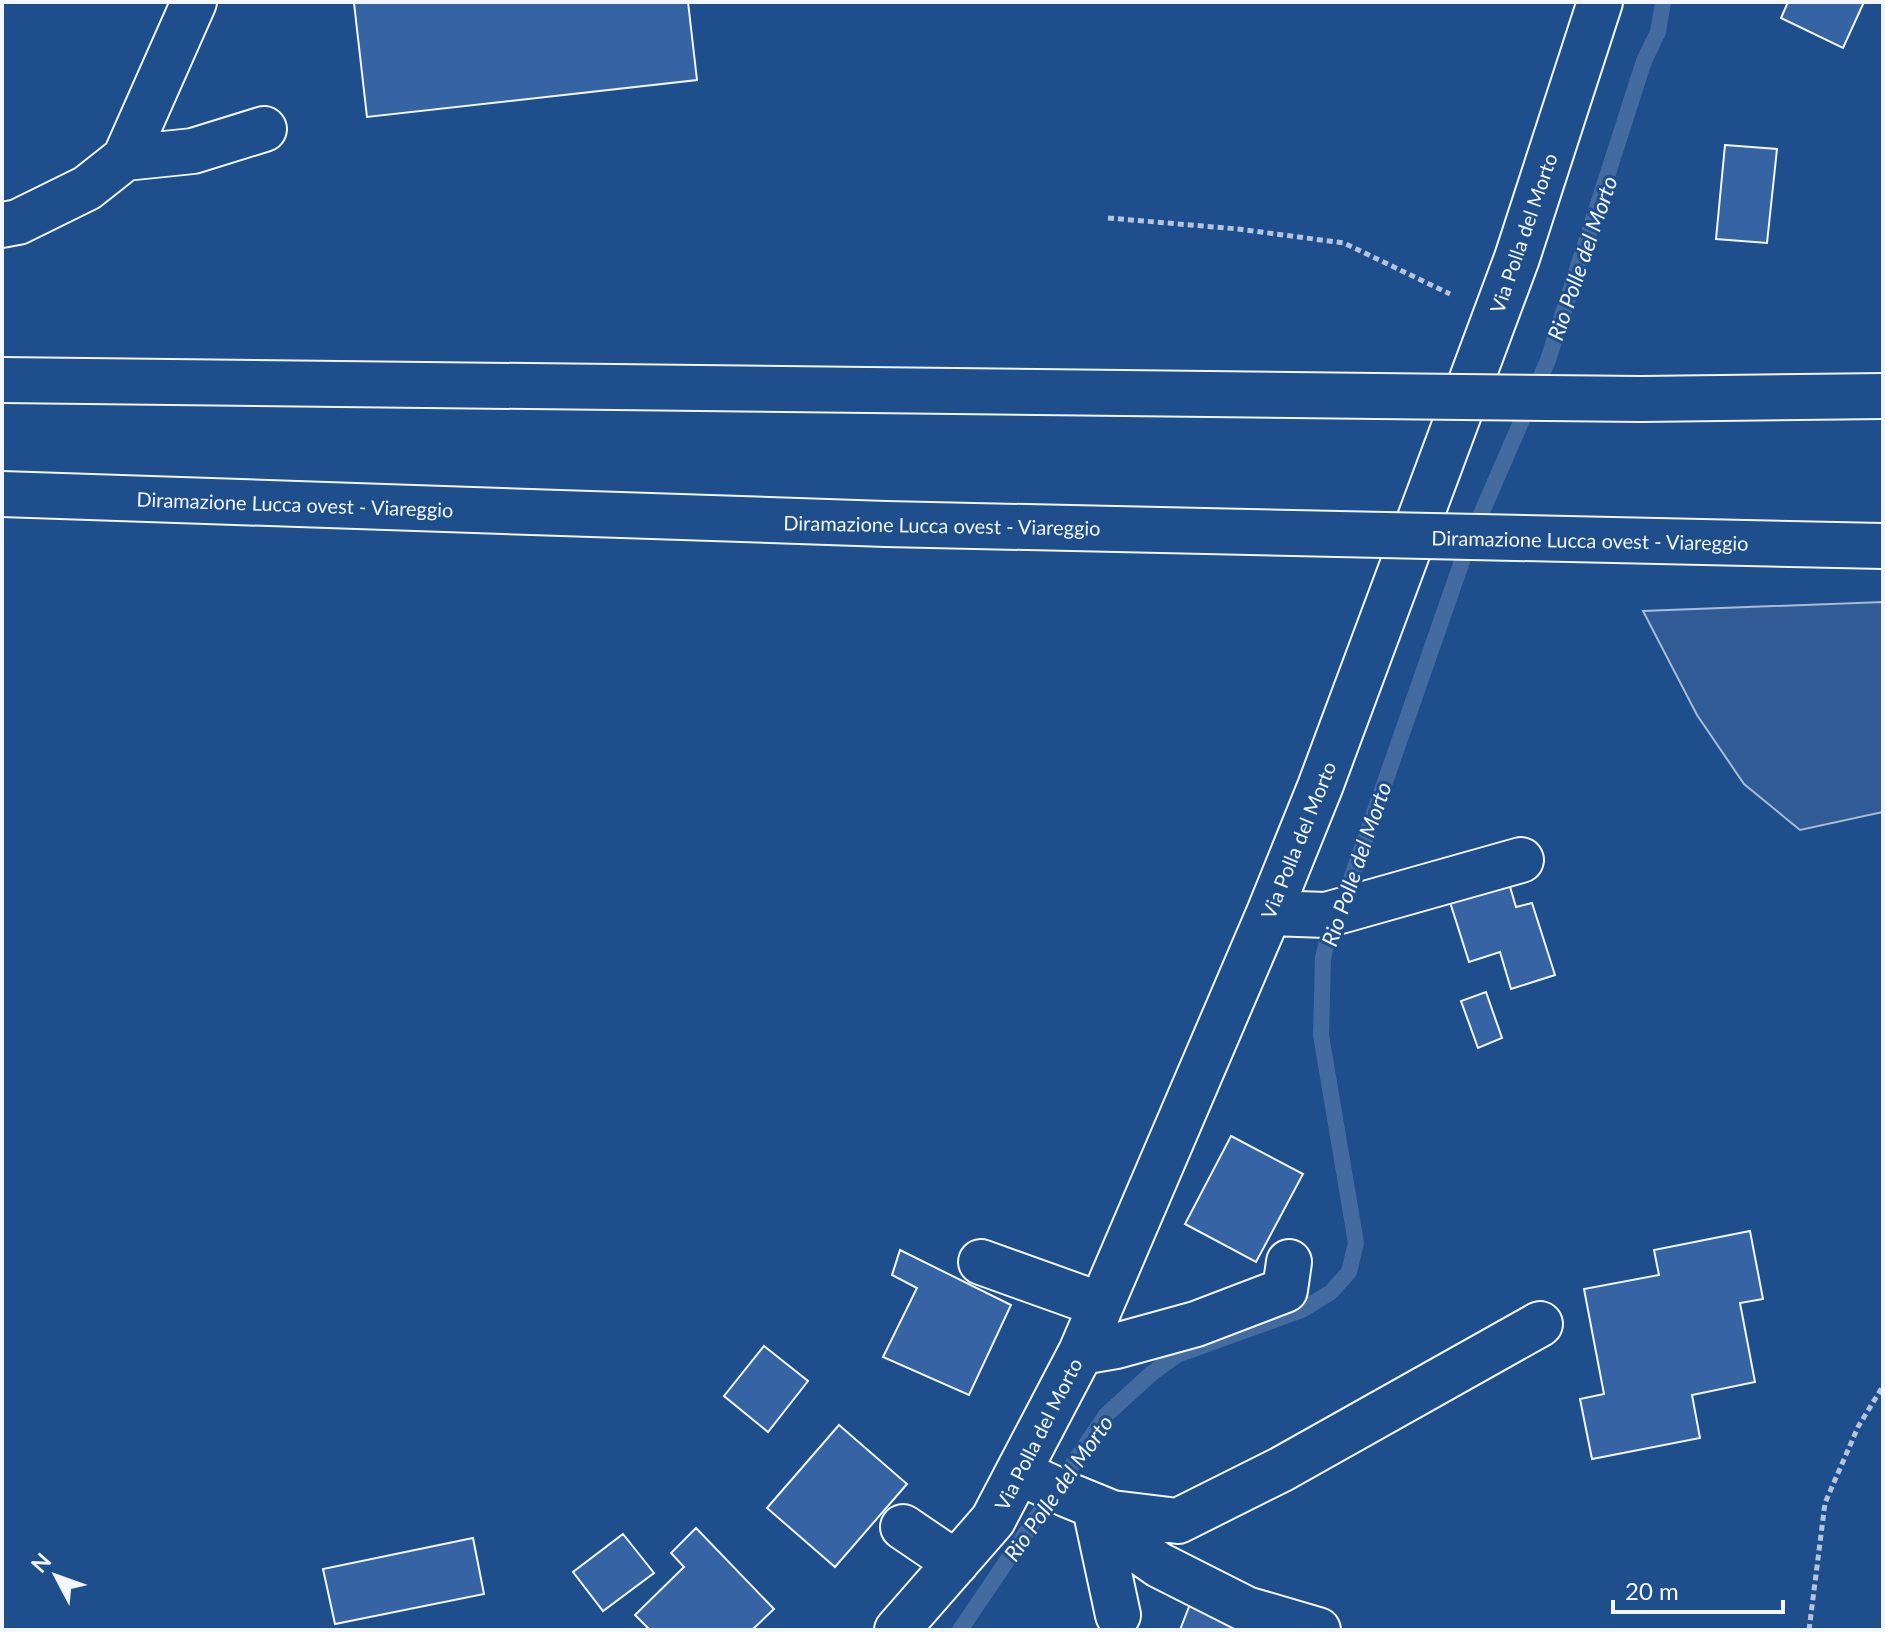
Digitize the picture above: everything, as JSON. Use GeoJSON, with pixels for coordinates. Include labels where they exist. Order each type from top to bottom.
{"type":"FeatureCollection","features":[{"type":"Feature","properties":{"kind":"main road"},"geometry":{"type":"LineString","coordinates":[[2,225],[18,222],[87,188],[125,158],[194,2]]}},
{"type":"Feature","properties":{"kind":"main road","name":"Via Polla del Morto"},"geometry":{"type":"LineString","coordinates":[[897,1630],[993,1520],[1053,1488],[1081,1352],[1320,787],[1517,258],[1600,2]]}},
{"type":"Feature","properties":{"kind":"main road"},"geometry":{"type":"LineString","coordinates":[[125,158],[193,151],[264,129]]}},
{"type":"Feature","properties":{"kind":"main road"},"geometry":{"type":"LineString","coordinates":[[2,380],[1641,399],[1883,396]]}},
{"type":"Feature","properties":{"kind":"main road","name":"Diramazione Lucca ovest - Viareggio"},"geometry":{"type":"LineString","coordinates":[[2,494],[886,524],[1883,546]]}},
{"type":"Feature","properties":{"kind":"main road"},"geometry":{"type":"LineString","coordinates":[[1269,913],[1344,910],[1521,860]]}},
{"type":"Feature","properties":{"kind":"main road"},"geometry":{"type":"LineString","coordinates":[[981,1262],[1101,1305]]}},
{"type":"Feature","properties":{"kind":"main road"},"geometry":{"type":"LineString","coordinates":[[1081,1352],[1116,1346],[1196,1324],[1285,1290],[1289,1262]]}},
{"type":"Feature","properties":{"kind":"main road"},"geometry":{"type":"LineString","coordinates":[[1053,1488],[1112,1513],[1178,1521],[1280,1470],[1540,1324]]}},
{"type":"Feature","properties":{"kind":"main road"},"geometry":{"type":"LineString","coordinates":[[1053,1488],[1118,1615]]}},
{"type":"Feature","properties":{"kind":"main road"},"geometry":{"type":"LineString","coordinates":[[1053,1488],[1159,1565],[1246,1609],[1318,1630]]}},
{"type":"Feature","properties":{"kind":"main road"},"geometry":{"type":"LineString","coordinates":[[903,1527],[956,1563]]}},
{"type":"Feature","properties":{"kind":"path"},"geometry":{"type":"LineString","coordinates":[[1108,218],[1238,229],[1344,243],[1496,315]]}},
{"type":"Feature","properties":{"kind":"path"},"geometry":{"type":"LineString","coordinates":[[1809,1630],[1825,1503],[1858,1427],[1883,1386]]}},
{"type":"Feature","properties":{"kind":"shaded area"},"geometry":{"type":"Polygon","coordinates":[[[1883,602],[1883,812],[1800,830],[1744,784],[1697,715],[1643,611],[1883,602]]]}},
{"type":"Feature","properties":{"kind":"building"},"geometry":{"type":"Polygon","coordinates":[[[688,2],[697,80],[367,117],[354,3],[688,2]]]}},
{"type":"Feature","properties":{"kind":"building"},"geometry":{"type":"Polygon","coordinates":[[[1788,2],[1864,2],[1843,48],[1781,18],[1788,2]]]}},
{"type":"Feature","properties":{"kind":"building"},"geometry":{"type":"Polygon","coordinates":[[[1725,145],[1777,149],[1767,243],[1716,239],[1725,145]]]}},
{"type":"Feature","properties":{"kind":"building"},"geometry":{"type":"Polygon","coordinates":[[[1508,880],[1516,907],[1532,903],[1555,975],[1511,989],[1500,952],[1469,962],[1449,899],[1508,880]]]}},
{"type":"Feature","properties":{"kind":"building"},"geometry":{"type":"Polygon","coordinates":[[[1486,992],[1502,1038],[1478,1048],[1461,1001],[1486,992]]]}},
{"type":"Feature","properties":{"kind":"building"},"geometry":{"type":"Polygon","coordinates":[[[1231,1136],[1303,1174],[1256,1262],[1185,1224],[1231,1136]]]}},
{"type":"Feature","properties":{"kind":"building"},"geometry":{"type":"Polygon","coordinates":[[[1750,1231],[1763,1299],[1740,1303],[1755,1382],[1692,1395],[1700,1438],[1592,1459],[1580,1399],[1604,1394],[1584,1289],[1659,1275],[1654,1250],[1750,1231]]]}},
{"type":"Feature","properties":{"kind":"building"},"geometry":{"type":"Polygon","coordinates":[[[900,1250],[1011,1305],[969,1395],[883,1357],[917,1288],[892,1275],[900,1250]]]}},
{"type":"Feature","properties":{"kind":"building"},"geometry":{"type":"Polygon","coordinates":[[[764,1346],[808,1381],[768,1432],[724,1396],[764,1346]]]}},
{"type":"Feature","properties":{"kind":"building"},"geometry":{"type":"Polygon","coordinates":[[[839,1425],[907,1484],[835,1567],[767,1508],[839,1425]]]}},
{"type":"Feature","properties":{"kind":"building"},"geometry":{"type":"Polygon","coordinates":[[[696,1528],[774,1609],[752,1630],[650,1630],[635,1615],[684,1567],[671,1553],[696,1528]]]}},
{"type":"Feature","properties":{"kind":"building"},"geometry":{"type":"Polygon","coordinates":[[[623,1534],[654,1573],[603,1611],[573,1572],[623,1534]]]}},
{"type":"Feature","properties":{"kind":"building"},"geometry":{"type":"Polygon","coordinates":[[[473,1538],[484,1594],[335,1624],[323,1569],[473,1538]]]}},
{"type":"Feature","properties":{"kind":"building"},"geometry":{"type":"Polygon","coordinates":[[[1192,1599],[1269,1630],[1180,1630],[1192,1599]]]}},
{"type":"Feature","properties":{"kind":"waterway","name":"Rio Polle del Morto"},"geometry":{"type":"LineString","coordinates":[[960,1630],[1106,1415],[1177,1355],[1302,1310],[1331,1292],[1349,1272],[1356,1243],[1321,1035],[1323,958],[1334,913],[1347,891],[1468,544],[1548,360],[1644,61],[1658,32],[1663,2]]}}]}
